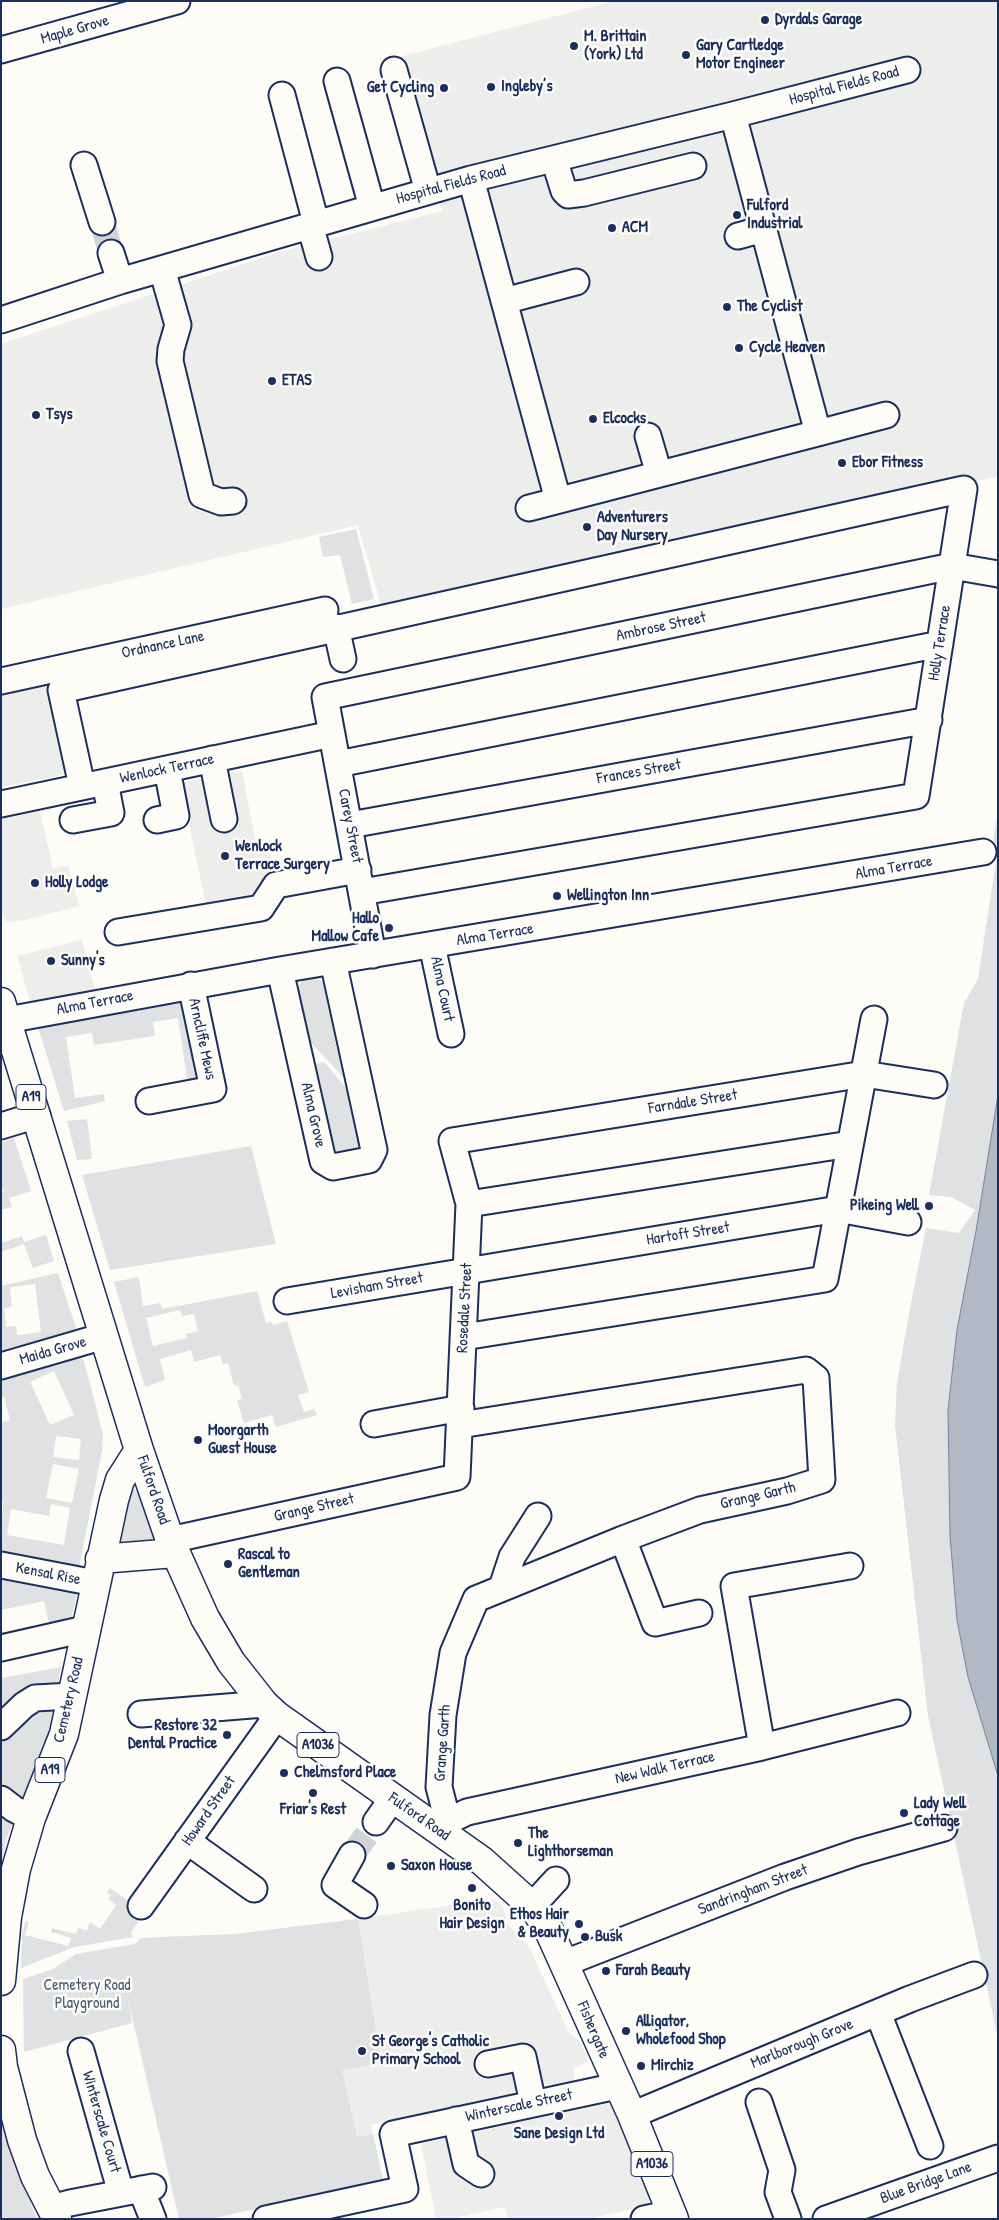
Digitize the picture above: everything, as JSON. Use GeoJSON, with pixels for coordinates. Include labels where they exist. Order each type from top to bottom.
{"type":"FeatureCollection","features":[{"type":"Feature","properties":{"kind":"main road","name":"Fulford Road"},"geometry":{"type":"LineString","coordinates":[[4,1011],[139,1450],[173,1547],[205,1618],[231,1662],[271,1710],[392,1799],[441,1825],[482,1861]]}},
{"type":"Feature","properties":{"kind":"main road","name":"Cemetery Road"},"geometry":{"type":"LineString","coordinates":[[1,1981],[7,1917],[16,1869],[31,1818],[64,1734],[85,1629],[120,1480],[139,1450]]}},
{"type":"Feature","properties":{"kind":"main road"},"geometry":{"type":"LineString","coordinates":[[98,1571],[173,1547]]}},
{"type":"Feature","properties":{"kind":"main road","name":"Fishergate"},"geometry":{"type":"LineString","coordinates":[[482,1861],[532,1906],[548,1926],[617,2086],[632,2116],[673,2216]]}},
{"type":"Feature","properties":{"kind":"main road"},"geometry":{"type":"LineString","coordinates":[[2,2061],[22,2140],[35,2176],[54,2214]]}},
{"type":"Feature","properties":{"kind":"street","name":"Maple Grove"},"geometry":{"type":"LineString","coordinates":[[1,50],[177,1]]}},
{"type":"Feature","properties":{"kind":"street"},"geometry":{"type":"LineString","coordinates":[[394,70],[428,191]]}},
{"type":"Feature","properties":{"kind":"street","name":"Hospital Fields Road"},"geometry":{"type":"LineString","coordinates":[[1,320],[120,281],[471,179],[907,70]]}},
{"type":"Feature","properties":{"kind":"street"},"geometry":{"type":"LineString","coordinates":[[337,82],[372,207]]}},
{"type":"Feature","properties":{"kind":"street"},"geometry":{"type":"LineString","coordinates":[[282,95],[319,257]]}},
{"type":"Feature","properties":{"kind":"street"},"geometry":{"type":"LineString","coordinates":[[733,115],[818,433]]}},
{"type":"Feature","properties":{"kind":"street"},"geometry":{"type":"LineString","coordinates":[[554,159],[564,191],[568,195],[584,193],[693,166]]}},
{"type":"Feature","properties":{"kind":"street"},"geometry":{"type":"LineString","coordinates":[[84,165],[102,222]]}},
{"type":"Feature","properties":{"kind":"street"},"geometry":{"type":"LineString","coordinates":[[471,179],[558,500]]}},
{"type":"Feature","properties":{"kind":"street"},"geometry":{"type":"LineString","coordinates":[[738,236],[763,229]]}},
{"type":"Feature","properties":{"kind":"street"},"geometry":{"type":"LineString","coordinates":[[111,253],[120,281]]}},
{"type":"Feature","properties":{"kind":"street"},"geometry":{"type":"LineString","coordinates":[[162,269],[178,325],[171,349],[170,361],[202,495],[221,502],[233,501]]}},
{"type":"Feature","properties":{"kind":"street"},"geometry":{"type":"LineString","coordinates":[[504,301],[576,282]]}},
{"type":"Feature","properties":{"kind":"street"},"geometry":{"type":"LineString","coordinates":[[529,508],[886,415]]}},
{"type":"Feature","properties":{"kind":"street"},"geometry":{"type":"LineString","coordinates":[[648,436],[659,474]]}},
{"type":"Feature","properties":{"kind":"street","name":"Holly Terrace"},"geometry":{"type":"LineString","coordinates":[[330,618],[964,489],[916,796],[360,881]]}},
{"type":"Feature","properties":{"kind":"street","name":"Ambrose Street"},"geometry":{"type":"LineString","coordinates":[[325,697],[346,676],[952,566],[998,574]]}},
{"type":"Feature","properties":{"kind":"street"},"geometry":{"type":"LineString","coordinates":[[73,820],[111,813],[93,784],[61,690],[330,618],[346,676]]}},
{"type":"Feature","properties":{"kind":"street","name":"Ordnance Lane"},"geometry":{"type":"LineString","coordinates":[[1,681],[330,618]]}},
{"type":"Feature","properties":{"kind":"street"},"geometry":{"type":"LineString","coordinates":[[338,764],[940,644]]}},
{"type":"Feature","properties":{"kind":"street","name":"Carey Street"},"geometry":{"type":"LineString","coordinates":[[325,697],[373,955]]}},
{"type":"Feature","properties":{"kind":"street","name":"Frances Street"},"geometry":{"type":"LineString","coordinates":[[350,825],[929,720]]}},
{"type":"Feature","properties":{"kind":"street","name":"Wenlock Terrace"},"geometry":{"type":"LineString","coordinates":[[1,804],[332,734]]}},
{"type":"Feature","properties":{"kind":"street"},"geometry":{"type":"LineString","coordinates":[[212,759],[224,819]]}},
{"type":"Feature","properties":{"kind":"street"},"geometry":{"type":"LineString","coordinates":[[157,820],[176,816],[167,769]]}},
{"type":"Feature","properties":{"kind":"street","name":"Alma Terrace"},"geometry":{"type":"LineString","coordinates":[[4,1011],[191,985],[432,945],[803,893],[983,852]]}},
{"type":"Feature","properties":{"kind":"street"},"geometry":{"type":"LineString","coordinates":[[118,932],[261,908],[276,885],[360,881]]}},
{"type":"Feature","properties":{"kind":"street","name":"Alma Court"},"geometry":{"type":"LineString","coordinates":[[432,945],[451,1034]]}},
{"type":"Feature","properties":{"kind":"street","name":"Alma Grove"},"geometry":{"type":"LineString","coordinates":[[280,970],[323,1160],[333,1167],[369,1160],[374,1150],[333,961]]}},
{"type":"Feature","properties":{"kind":"street","name":"Arncliffe Mews"},"geometry":{"type":"LineString","coordinates":[[149,1100],[213,1089],[191,985]]}},
{"type":"Feature","properties":{"kind":"street"},"geometry":{"type":"LineString","coordinates":[[464,1336],[825,1279],[874,1019]]}},
{"type":"Feature","properties":{"kind":"street","name":"Farndale Street"},"geometry":{"type":"LineString","coordinates":[[452,1141],[864,1074],[934,1085]]}},
{"type":"Feature","properties":{"kind":"street"},"geometry":{"type":"LineString","coordinates":[[1,1126],[37,1115]]}},
{"type":"Feature","properties":{"kind":"street","name":"Rosedale Street"},"geometry":{"type":"LineString","coordinates":[[452,1141],[469,1204],[457,1476]]}},
{"type":"Feature","properties":{"kind":"street"},"geometry":{"type":"LineString","coordinates":[[469,1204],[850,1144]]}},
{"type":"Feature","properties":{"kind":"street","name":"Hartoft Street"},"geometry":{"type":"LineString","coordinates":[[467,1270],[838,1209],[908,1222]]}},
{"type":"Feature","properties":{"kind":"street","name":"Levisham Street"},"geometry":{"type":"LineString","coordinates":[[286,1301],[467,1270]]}},
{"type":"Feature","properties":{"kind":"street","name":"Maida Grove"},"geometry":{"type":"LineString","coordinates":[[1,1366],[104,1336]]}},
{"type":"Feature","properties":{"kind":"street","name":"Grange Garth"},"geometry":{"type":"LineString","coordinates":[[441,1825],[439,1787],[443,1715],[453,1653],[476,1599],[623,1538],[700,1510],[787,1491],[822,1480],[816,1378],[806,1370],[460,1416]]}},
{"type":"Feature","properties":{"kind":"street"},"geometry":{"type":"LineString","coordinates":[[374,1424],[460,1416]]}},
{"type":"Feature","properties":{"kind":"street","name":"Grange Street"},"geometry":{"type":"LineString","coordinates":[[173,1547],[457,1476]]}},
{"type":"Feature","properties":{"kind":"street"},"geometry":{"type":"LineString","coordinates":[[502,1587],[512,1557],[538,1516]]}},
{"type":"Feature","properties":{"kind":"street"},"geometry":{"type":"LineString","coordinates":[[623,1538],[655,1624],[698,1613]]}},
{"type":"Feature","properties":{"kind":"street","name":"Kensal Rise"},"geometry":{"type":"LineString","coordinates":[[1,1565],[98,1571]]}},
{"type":"Feature","properties":{"kind":"street"},"geometry":{"type":"LineString","coordinates":[[762,1747],[734,1586],[850,1566]]}},
{"type":"Feature","properties":{"kind":"street"},"geometry":{"type":"LineString","coordinates":[[1,1648],[85,1629]]}},
{"type":"Feature","properties":{"kind":"street"},"geometry":{"type":"LineString","coordinates":[[1,1727],[24,1705],[35,1698],[72,1696]]}},
{"type":"Feature","properties":{"kind":"street"},"geometry":{"type":"LineString","coordinates":[[141,1714],[271,1710]]}},
{"type":"Feature","properties":{"kind":"street","name":"Howard Street"},"geometry":{"type":"LineString","coordinates":[[141,1906],[188,1841],[271,1710]]}},
{"type":"Feature","properties":{"kind":"street","name":"New Walk Terrace"},"geometry":{"type":"LineString","coordinates":[[441,1825],[467,1812],[762,1747],[897,1713]]}},
{"type":"Feature","properties":{"kind":"street"},"geometry":{"type":"LineString","coordinates":[[1,1799],[31,1818]]}},
{"type":"Feature","properties":{"kind":"street"},"geometry":{"type":"LineString","coordinates":[[376,1822],[392,1799]]}},
{"type":"Feature","properties":{"kind":"street","name":"Sandringham Street"},"geometry":{"type":"LineString","coordinates":[[564,1962],[785,1877],[858,1852],[944,1828]]}},
{"type":"Feature","properties":{"kind":"street"},"geometry":{"type":"LineString","coordinates":[[188,1841],[254,1889]]}},
{"type":"Feature","properties":{"kind":"street"},"geometry":{"type":"LineString","coordinates":[[352,1855],[336,1885],[364,1905]]}},
{"type":"Feature","properties":{"kind":"street"},"geometry":{"type":"LineString","coordinates":[[532,1906],[556,1880]]}},
{"type":"Feature","properties":{"kind":"street","name":"Marlborough Grove"},"geometry":{"type":"LineString","coordinates":[[632,2116],[974,1975]]}},
{"type":"Feature","properties":{"kind":"street"},"geometry":{"type":"LineString","coordinates":[[878,2013],[930,2146]]}},
{"type":"Feature","properties":{"kind":"street","name":"Winterscale Court"},"geometry":{"type":"LineString","coordinates":[[54,2214],[97,2208],[138,2190],[81,2051]]}},
{"type":"Feature","properties":{"kind":"street"},"geometry":{"type":"LineString","coordinates":[[488,2064],[523,2056],[533,2103]]}},
{"type":"Feature","properties":{"kind":"street","name":"Winterscale Street"},"geometry":{"type":"LineString","coordinates":[[266,2219],[405,2189],[393,2134],[617,2086]]}},
{"type":"Feature","properties":{"kind":"street"},"geometry":{"type":"LineString","coordinates":[[759,2102],[782,2170],[778,2192],[788,2219]]}},
{"type":"Feature","properties":{"kind":"street"},"geometry":{"type":"LineString","coordinates":[[456,2120],[466,2164],[481,2174]]}},
{"type":"Feature","properties":{"kind":"street","name":"Blue Bridge Lane"},"geometry":{"type":"LineString","coordinates":[[826,2219],[887,2209],[998,2158]]}},
{"type":"Feature","properties":{"kind":"street"},"geometry":{"type":"LineString","coordinates":[[138,2190],[152,2219]]}},
{"type":"Feature","properties":{"kind":"street"},"geometry":{"type":"LineString","coordinates":[[644,2219],[673,2216]]}},
{"type":"Feature","properties":{"kind":"shaded area"},"geometry":{"type":"Polygon","coordinates":[[[614,1],[998,1],[998,476],[383,612],[358,525],[1,609],[1,344],[283,251],[442,211],[399,57],[614,1]]]}},
{"type":"Feature","properties":{"kind":"shaded area"},"geometry":{"type":"Polygon","coordinates":[[[56,683],[74,773],[1,787],[1,696],[56,683]]]}},
{"type":"Feature","properties":{"kind":"shaded area"},"geometry":{"type":"Polygon","coordinates":[[[242,771],[257,849],[269,847],[276,881],[258,905],[208,914],[180,783],[242,771]]]}},
{"type":"Feature","properties":{"kind":"shaded area"},"geometry":{"type":"Polygon","coordinates":[[[40,811],[53,869],[68,865],[79,906],[25,920],[6,922],[1,908],[1,820],[40,811]]]}},
{"type":"Feature","properties":{"kind":"shaded area"},"geometry":{"type":"Polygon","coordinates":[[[82,940],[95,989],[31,1005],[17,956],[82,940]]]}},
{"type":"Feature","properties":{"kind":"shaded area"},"geometry":{"type":"Polygon","coordinates":[[[998,1095],[998,1776],[968,1677],[957,1620],[950,1536],[948,1410],[957,1330],[976,1231],[998,1095]]]}},
{"type":"Feature","properties":{"kind":"shaded area","name":"St George's Catholic Primary School"},"geometry":{"type":"Polygon","coordinates":[[[493,1899],[503,1906],[508,1924],[529,1947],[569,2033],[580,2041],[589,2061],[573,2069],[575,2081],[554,2086],[540,2081],[523,2084],[513,2095],[371,2125],[383,2180],[210,2219],[179,2219],[141,1938],[235,1934],[493,1899]]]}},
{"type":"Feature","properties":{"kind":"shaded area"},"geometry":{"type":"Polygon","coordinates":[[[613,2102],[618,2105],[650,2199],[647,2206],[587,2219],[508,2219],[505,2207],[449,2219],[436,2219],[421,2144],[613,2102]]]}},
{"type":"Feature","properties":{"kind":"green space"},"geometry":{"type":"Polygon","coordinates":[[[356,529],[374,599],[352,604],[340,555],[323,557],[319,537],[356,529]]]}},
{"type":"Feature","properties":{"kind":"green space"},"geometry":{"type":"Polygon","coordinates":[[[998,810],[998,1095],[976,1231],[957,1330],[948,1410],[950,1536],[957,1620],[968,1677],[998,1776],[998,2039],[928,1716],[895,1425],[897,1383],[926,1228],[959,1233],[975,1210],[951,1197],[929,1195],[964,1003],[978,979],[996,861],[990,859],[998,810]]]}},
{"type":"Feature","properties":{"kind":"green space"},"geometry":{"type":"Polygon","coordinates":[[[316,978],[332,988],[339,1021],[334,1037],[344,1078],[300,1031],[293,993],[302,981],[316,978]]]}},
{"type":"Feature","properties":{"kind":"green space"},"geometry":{"type":"Polygon","coordinates":[[[183,1003],[196,1084],[188,1085],[178,1018],[153,1022],[155,1036],[94,1045],[92,1033],[66,1037],[75,1098],[104,1094],[105,1101],[64,1111],[38,1027],[183,1003]]]}},
{"type":"Feature","properties":{"kind":"green space"},"geometry":{"type":"Polygon","coordinates":[[[324,1062],[357,1101],[362,1145],[356,1150],[337,1154],[330,1152],[318,1114],[324,1099],[316,1064],[324,1062]]]}},
{"type":"Feature","properties":{"kind":"green space"},"geometry":{"type":"Polygon","coordinates":[[[87,1119],[92,1159],[77,1160],[67,1121],[87,1119]]]}},
{"type":"Feature","properties":{"kind":"green space"},"geometry":{"type":"Polygon","coordinates":[[[14,1138],[31,1191],[9,1198],[12,1207],[1,1210],[1,1194],[4,1192],[1,1188],[1,1179],[3,1177],[1,1174],[1,1142],[14,1138]]]}},
{"type":"Feature","properties":{"kind":"green space"},"geometry":{"type":"Polygon","coordinates":[[[251,1146],[276,1244],[110,1270],[82,1175],[251,1146]]]}},
{"type":"Feature","properties":{"kind":"green space"},"geometry":{"type":"Polygon","coordinates":[[[46,1235],[54,1261],[33,1268],[24,1244],[1,1252],[1,1243],[22,1236],[24,1242],[46,1235]]]}},
{"type":"Feature","properties":{"kind":"green space"},"geometry":{"type":"Polygon","coordinates":[[[58,1273],[77,1331],[72,1337],[1,1357],[1,1286],[58,1273]],[[35,1284],[10,1287],[12,1306],[4,1309],[6,1327],[16,1326],[17,1335],[41,1332],[35,1284]]]}},
{"type":"Feature","properties":{"kind":"green space"},"geometry":{"type":"Polygon","coordinates":[[[139,1277],[143,1306],[160,1303],[162,1309],[257,1291],[266,1323],[272,1322],[273,1325],[287,1321],[309,1392],[298,1395],[304,1412],[314,1409],[317,1415],[276,1427],[272,1415],[244,1423],[237,1400],[242,1399],[238,1385],[234,1386],[228,1363],[223,1364],[220,1355],[194,1362],[191,1350],[160,1359],[165,1380],[145,1387],[114,1282],[139,1277]],[[180,1310],[146,1318],[153,1346],[187,1338],[186,1334],[198,1331],[194,1314],[182,1316],[180,1310]]]}},
{"type":"Feature","properties":{"kind":"green space"},"geometry":{"type":"Polygon","coordinates":[[[75,1353],[84,1361],[103,1434],[102,1451],[79,1568],[1,1557],[3,1501],[1,1500],[1,1423],[10,1420],[4,1397],[1,1397],[1,1375],[75,1353]],[[54,1371],[30,1382],[50,1425],[74,1415],[54,1371]],[[56,1436],[53,1457],[79,1460],[81,1439],[56,1436]],[[53,1464],[46,1498],[72,1503],[79,1469],[53,1464]],[[51,1504],[49,1516],[11,1509],[7,1535],[64,1545],[70,1508],[51,1504]]]}},
{"type":"Feature","properties":{"kind":"green space"},"geometry":{"type":"Polygon","coordinates":[[[134,1489],[139,1493],[155,1543],[116,1550],[130,1490],[134,1489]]]}},
{"type":"Feature","properties":{"kind":"green space"},"geometry":{"type":"Polygon","coordinates":[[[1,1573],[78,1588],[69,1629],[50,1627],[44,1601],[1,1610],[1,1573]]]}},
{"type":"Feature","properties":{"kind":"green space"},"geometry":{"type":"Polygon","coordinates":[[[61,1667],[58,1684],[49,1691],[56,1707],[52,1721],[6,1840],[1,1871],[1,1678],[61,1667]]]}},
{"type":"Feature","properties":{"kind":"green space"},"geometry":{"type":"Polygon","coordinates":[[[110,1888],[145,1912],[131,1932],[133,1937],[74,1947],[21,1968],[22,1936],[25,1921],[29,1922],[25,1935],[68,1946],[71,1938],[51,1932],[52,1928],[76,1934],[78,1928],[87,1930],[90,1922],[100,1929],[116,1905],[108,1899],[111,1895],[107,1893],[110,1888]]]}},
{"type":"Feature","properties":{"kind":"green space","name":"St George's Catholic Primary School"},"geometry":{"type":"Polygon","coordinates":[[[358,1919],[381,2063],[342,2070],[357,2137],[373,2134],[383,2180],[210,2219],[179,2219],[127,1995],[132,2023],[24,2052],[23,1979],[51,1970],[76,1954],[135,1944],[141,1938],[235,1934],[358,1919]]]}},
{"type":"Feature","properties":{"kind":"green space"},"geometry":{"type":"Polygon","coordinates":[[[1,2122],[15,2163],[37,2219],[1,2219],[1,2122]]]}},
{"type":"Feature","properties":{"kind":"tunnel"},"geometry":{"type":"LineString","coordinates":[[102,222],[111,253]]}},
{"type":"Feature","properties":{"kind":"tunnel"},"geometry":{"type":"LineString","coordinates":[[352,1855],[376,1822]]}},
{"type":"Feature","properties":{"kind":"place","name":"Dyrdals Garage"},"geometry":{"type":"Point","coordinates":[765,20]}},
{"type":"Feature","properties":{"kind":"place","name":"M. Brittain (York) Ltd"},"geometry":{"type":"Point","coordinates":[574,46]}},
{"type":"Feature","properties":{"kind":"place","name":"Gary Cartledge Motor Engineer"},"geometry":{"type":"Point","coordinates":[686,55]}},
{"type":"Feature","properties":{"kind":"place","name":"Ingleby’s"},"geometry":{"type":"Point","coordinates":[491,87]}},
{"type":"Feature","properties":{"kind":"place","name":"Get Cycling"},"geometry":{"type":"Point","coordinates":[444,88]}},
{"type":"Feature","properties":{"kind":"place","name":"Fulford Industrial"},"geometry":{"type":"Point","coordinates":[737,215]}},
{"type":"Feature","properties":{"kind":"place","name":"ACM"},"geometry":{"type":"Point","coordinates":[612,228]}},
{"type":"Feature","properties":{"kind":"place","name":"The Cyclist"},"geometry":{"type":"Point","coordinates":[727,307]}},
{"type":"Feature","properties":{"kind":"place","name":"Cycle Heaven"},"geometry":{"type":"Point","coordinates":[739,348]}},
{"type":"Feature","properties":{"kind":"place","name":"ETAS"},"geometry":{"type":"Point","coordinates":[272,381]}},
{"type":"Feature","properties":{"kind":"place","name":"Tsys"},"geometry":{"type":"Point","coordinates":[36,415]}},
{"type":"Feature","properties":{"kind":"place","name":"Elcocks"},"geometry":{"type":"Point","coordinates":[593,419]}},
{"type":"Feature","properties":{"kind":"place","name":"Ebor Fitness"},"geometry":{"type":"Point","coordinates":[842,463]}},
{"type":"Feature","properties":{"kind":"place","name":"Adventurers Day Nursery"},"geometry":{"type":"Point","coordinates":[587,527]}},
{"type":"Feature","properties":{"kind":"place","name":"Wenlock Terrace Surgery"},"geometry":{"type":"Point","coordinates":[225,856]}},
{"type":"Feature","properties":{"kind":"place","name":"Holly Lodge"},"geometry":{"type":"Point","coordinates":[35,883]}},
{"type":"Feature","properties":{"kind":"place","name":"Wellington Inn"},"geometry":{"type":"Point","coordinates":[557,896]}},
{"type":"Feature","properties":{"kind":"place","name":"Hallo Mallow Cafe"},"geometry":{"type":"Point","coordinates":[389,928]}},
{"type":"Feature","properties":{"kind":"place","name":"Sunny's"},"geometry":{"type":"Point","coordinates":[51,961]}},
{"type":"Feature","properties":{"kind":"place","name":"Pikeing Well"},"geometry":{"type":"Point","coordinates":[929,1206]}},
{"type":"Feature","properties":{"kind":"place","name":"Moorgarth Guest House"},"geometry":{"type":"Point","coordinates":[198,1440]}},
{"type":"Feature","properties":{"kind":"place","name":"Rascal to Gentleman"},"geometry":{"type":"Point","coordinates":[228,1564]}},
{"type":"Feature","properties":{"kind":"place","name":"Restore 32 Dental Practice"},"geometry":{"type":"Point","coordinates":[227,1735]}},
{"type":"Feature","properties":{"kind":"place","name":"Chelmsford Place"},"geometry":{"type":"Point","coordinates":[284,1773]}},
{"type":"Feature","properties":{"kind":"place","name":"Friar's Rest"},"geometry":{"type":"Point","coordinates":[313,1793]}},
{"type":"Feature","properties":{"kind":"place","name":"Lady Well Cottage"},"geometry":{"type":"Point","coordinates":[904,1813]}},
{"type":"Feature","properties":{"kind":"place","name":"The Lighthorseman"},"geometry":{"type":"Point","coordinates":[518,1843]}},
{"type":"Feature","properties":{"kind":"place","name":"Saxon House"},"geometry":{"type":"Point","coordinates":[391,1866]}},
{"type":"Feature","properties":{"kind":"place","name":"Bonito Hair Design"},"geometry":{"type":"Point","coordinates":[472,1888]}},
{"type":"Feature","properties":{"kind":"place","name":"Ethos Hair & Beauty"},"geometry":{"type":"Point","coordinates":[579,1924]}},
{"type":"Feature","properties":{"kind":"place","name":"Busk"},"geometry":{"type":"Point","coordinates":[585,1937]}},
{"type":"Feature","properties":{"kind":"place","name":"Farah Beauty"},"geometry":{"type":"Point","coordinates":[606,1971]}},
{"type":"Feature","properties":{"kind":"place","name":"Alligator, Wholefood Shop"},"geometry":{"type":"Point","coordinates":[626,2031]}},
{"type":"Feature","properties":{"kind":"place","name":"St George's Catholic Primary School"},"geometry":{"type":"Point","coordinates":[362,2051]}},
{"type":"Feature","properties":{"kind":"place","name":"Mirchiz"},"geometry":{"type":"Point","coordinates":[641,2066]}},
{"type":"Feature","properties":{"kind":"place","name":"Sane Design Ltd"},"geometry":{"type":"Point","coordinates":[559,2116]}},
{"type":"Feature","properties":{"kind":"park label","name":"Cemetery Road Playground"},"geometry":{"type":"Point","coordinates":[87,1995]}}]}
